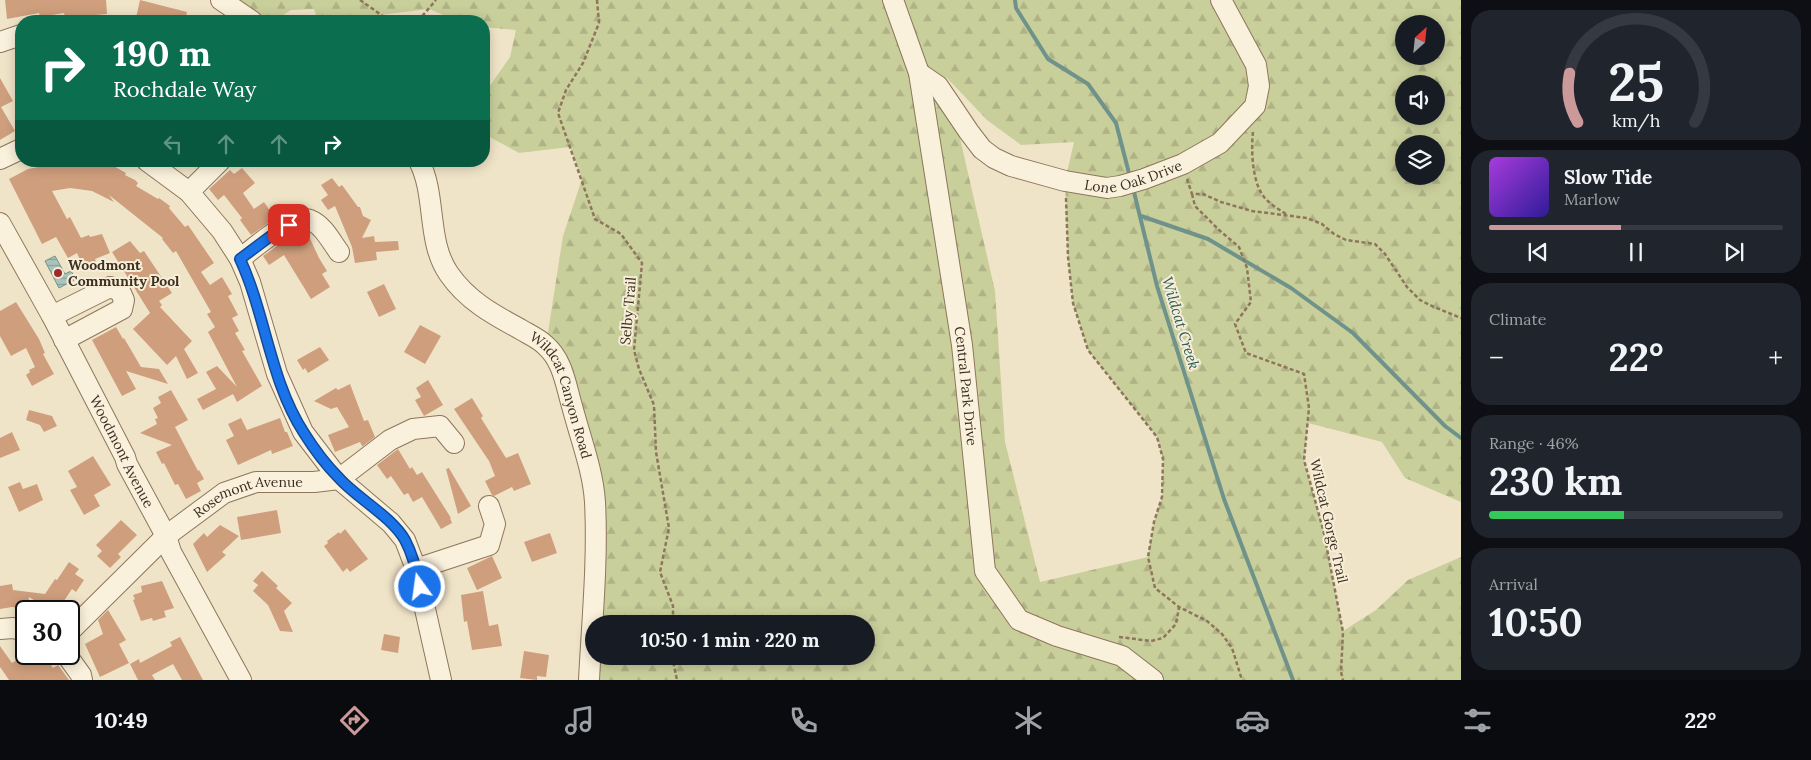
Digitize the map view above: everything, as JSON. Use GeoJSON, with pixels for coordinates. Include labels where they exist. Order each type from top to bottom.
{"type":"FeatureCollection","features":[{"type":"Feature","properties":{"kind":"street"},"geometry":{"type":"LineString","coordinates":[[221,0],[243,15]]}},
{"type":"Feature","properties":{"kind":"street","name":"Central Park Drive"},"geometry":{"type":"LineString","coordinates":[[893,0],[919,73],[962,345],[985,571],[1019,620],[1057,636],[1122,656],[1153,680]]}},
{"type":"Feature","properties":{"kind":"street"},"geometry":{"type":"LineString","coordinates":[[1221,0],[1256,66],[1259,86],[1255,106]]}},
{"type":"Feature","properties":{"kind":"street"},"geometry":{"type":"LineString","coordinates":[[0,42],[15,37]]}},
{"type":"Feature","properties":{"kind":"street","name":"Lone Oak Drive"},"geometry":{"type":"LineString","coordinates":[[919,73],[938,86],[982,149],[994,158],[1011,166],[1065,181],[1100,188],[1120,186],[1183,164],[1220,143],[1255,106]]}},
{"type":"Feature","properties":{"kind":"street"},"geometry":{"type":"LineString","coordinates":[[0,159],[15,152]]}},
{"type":"Feature","properties":{"kind":"street"},"geometry":{"type":"LineString","coordinates":[[159,167],[189,192],[222,231],[240,259],[250,282],[276,374],[303,432],[339,479],[391,523],[405,540],[416,569],[441,680]]}},
{"type":"Feature","properties":{"kind":"street"},"geometry":{"type":"LineString","coordinates":[[189,192],[214,167]]}},
{"type":"Feature","properties":{"kind":"street","name":"Wildcat Canyon Road"},"geometry":{"type":"LineString","coordinates":[[422,167],[427,183],[439,252],[448,272],[462,291],[483,309],[546,345],[558,360],[588,464],[595,501],[595,549],[589,680]]}},
{"type":"Feature","properties":{"kind":"street"},"geometry":{"type":"LineString","coordinates":[[240,259],[276,232],[301,219],[311,221],[324,231],[339,252]]}},
{"type":"Feature","properties":{"kind":"street","name":"Woodmont Avenue"},"geometry":{"type":"LineString","coordinates":[[0,223],[52,316],[126,457],[127,464],[166,536],[171,552],[241,680]]}},
{"type":"Feature","properties":{"kind":"street"},"geometry":{"type":"LineString","coordinates":[[52,316],[110,287],[120,292],[124,300],[122,309],[64,340]]}},
{"type":"Feature","properties":{"kind":"street"},"geometry":{"type":"LineString","coordinates":[[339,479],[390,440],[413,429],[440,426],[454,443]]}},
{"type":"Feature","properties":{"kind":"street","name":"Rosemont Avenue"},"geometry":{"type":"LineString","coordinates":[[80,621],[166,536],[224,493],[256,482],[314,482],[339,479]]}},
{"type":"Feature","properties":{"kind":"street"},"geometry":{"type":"LineString","coordinates":[[416,569],[489,545],[494,524],[489,506]]}},
{"type":"Feature","properties":{"kind":"street"},"geometry":{"type":"LineString","coordinates":[[0,629],[15,628]]}},
{"type":"Feature","properties":{"kind":"street"},"geometry":{"type":"LineString","coordinates":[[74,665],[81,675],[82,680]]}},
{"type":"Feature","properties":{"kind":"path"},"geometry":{"type":"LineString","coordinates":[[360,0],[381,15]]}},
{"type":"Feature","properties":{"kind":"path"},"geometry":{"type":"LineString","coordinates":[[423,15],[436,0]]}},
{"type":"Feature","properties":{"kind":"path","name":"Selby Trail"},"geometry":{"type":"LineString","coordinates":[[596,0],[599,23],[583,63],[566,90],[558,113],[595,219],[621,234],[642,263],[634,350],[639,369],[654,405],[656,452],[669,528],[660,572],[673,606],[672,615]]}},
{"type":"Feature","properties":{"kind":"path"},"geometry":{"type":"LineString","coordinates":[[1255,106],[1252,156],[1256,178],[1263,196],[1288,215]]}},
{"type":"Feature","properties":{"kind":"path","name":"Wildcat Gorge Trail"},"geometry":{"type":"LineString","coordinates":[[1183,164],[1195,206],[1240,250],[1247,268],[1250,302],[1235,324],[1246,353],[1304,374],[1309,408],[1304,460],[1324,533],[1343,632],[1341,672],[1343,680]]}},
{"type":"Feature","properties":{"kind":"path"},"geometry":{"type":"LineString","coordinates":[[1065,181],[1068,257],[1073,303],[1088,350],[1157,437],[1163,459],[1162,497],[1154,522],[1148,557],[1155,588],[1179,607],[1207,621],[1222,634],[1232,648],[1242,680]]}},
{"type":"Feature","properties":{"kind":"path"},"geometry":{"type":"LineString","coordinates":[[1192,194],[1203,194],[1221,202],[1252,211],[1307,218],[1322,224],[1334,234],[1346,240],[1375,244],[1385,254],[1407,287],[1420,300],[1461,318]]}},
{"type":"Feature","properties":{"kind":"path"},"geometry":{"type":"LineString","coordinates":[[1115,636],[1151,641],[1164,638],[1176,624],[1179,607]]}},
{"type":"Feature","properties":{"kind":"path"},"geometry":{"type":"LineString","coordinates":[[674,665],[677,680]]}},
{"type":"Feature","properties":{"kind":"green space"},"geometry":{"type":"Polygon","coordinates":[[[235,0],[1461,0],[1461,502],[1405,478],[1382,442],[1308,423],[1304,460],[1324,533],[1343,631],[1376,610],[1408,580],[1461,557],[1461,680],[589,680],[590,665],[875,665],[875,615],[591,615],[595,501],[546,345],[563,236],[582,179],[570,147],[519,153],[490,137],[490,86],[510,57],[516,30],[490,28],[490,15],[444,15],[429,9],[380,15],[316,15],[314,9],[291,10],[283,15],[255,15],[235,0]],[[946,77],[995,291],[1005,442],[1040,582],[1148,557],[1154,522],[1162,497],[1163,459],[1157,437],[1088,350],[1073,303],[1068,257],[1065,181],[1074,142],[1021,145],[987,120],[946,77]]]}},
{"type":"Feature","properties":{"kind":"water","name":"Woodmont Community Pool"},"geometry":{"type":"Polygon","coordinates":[[[55,256],[65,274],[71,271],[76,279],[59,288],[45,261],[55,256]]]}},
{"type":"Feature","properties":{"kind":"building"},"geometry":{"type":"Polygon","coordinates":[[[5,0],[106,0],[107,14],[64,15],[64,13],[40,15],[39,13],[15,15],[15,18],[7,19],[5,0]]]}},
{"type":"Feature","properties":{"kind":"building"},"geometry":{"type":"Polygon","coordinates":[[[140,0],[187,12],[186,15],[137,15],[140,0]]]}},
{"type":"Feature","properties":{"kind":"building"},"geometry":{"type":"Polygon","coordinates":[[[0,78],[13,101],[1,107],[15,131],[0,140],[0,78]]]}},
{"type":"Feature","properties":{"kind":"building"},"geometry":{"type":"Polygon","coordinates":[[[38,167],[116,167],[135,180],[138,183],[136,186],[170,206],[169,208],[185,227],[188,225],[214,263],[201,272],[210,285],[222,277],[232,294],[228,296],[238,315],[232,318],[239,331],[235,333],[245,350],[242,351],[262,386],[237,402],[233,394],[203,410],[197,399],[216,389],[206,372],[217,366],[237,387],[208,332],[215,327],[207,314],[211,312],[176,251],[173,253],[163,238],[109,195],[114,202],[92,191],[70,188],[52,191],[67,219],[70,217],[81,238],[102,234],[110,253],[95,259],[97,264],[84,269],[77,253],[68,258],[56,237],[42,244],[9,179],[28,169],[38,167]]]}},
{"type":"Feature","properties":{"kind":"building"},"geometry":{"type":"Polygon","coordinates":[[[242,168],[255,183],[243,193],[254,209],[264,202],[275,218],[251,235],[240,220],[242,218],[224,195],[218,200],[209,189],[230,170],[234,174],[242,168]]]}},
{"type":"Feature","properties":{"kind":"building"},"geometry":{"type":"Polygon","coordinates":[[[332,178],[339,187],[342,185],[358,207],[360,207],[363,216],[371,220],[362,238],[374,236],[375,242],[398,241],[399,250],[376,252],[377,260],[355,263],[352,247],[335,206],[328,210],[321,200],[328,195],[321,185],[332,178]]]}},
{"type":"Feature","properties":{"kind":"building"},"geometry":{"type":"Polygon","coordinates":[[[304,231],[307,232],[327,271],[322,274],[330,287],[311,299],[284,255],[269,265],[263,256],[289,237],[304,231]]]}},
{"type":"Feature","properties":{"kind":"building"},"geometry":{"type":"Polygon","coordinates":[[[130,241],[140,253],[144,251],[172,293],[159,301],[162,305],[160,307],[192,341],[184,349],[198,373],[187,379],[176,356],[167,365],[133,329],[150,313],[112,252],[130,241]]]}},
{"type":"Feature","properties":{"kind":"building"},"geometry":{"type":"Polygon","coordinates":[[[384,284],[396,309],[379,317],[367,292],[384,284]]]}},
{"type":"Feature","properties":{"kind":"building"},"geometry":{"type":"Polygon","coordinates":[[[16,302],[39,339],[45,353],[43,354],[54,374],[32,386],[26,375],[30,372],[29,370],[35,367],[26,348],[11,356],[0,336],[0,311],[16,302]]]}},
{"type":"Feature","properties":{"kind":"building"},"geometry":{"type":"Polygon","coordinates":[[[420,325],[441,336],[425,364],[404,352],[420,325]]]}},
{"type":"Feature","properties":{"kind":"building"},"geometry":{"type":"Polygon","coordinates":[[[116,327],[141,367],[159,369],[168,384],[126,371],[136,389],[122,396],[92,340],[116,327]]]}},
{"type":"Feature","properties":{"kind":"building"},"geometry":{"type":"Polygon","coordinates":[[[320,347],[329,360],[308,373],[305,368],[303,370],[297,360],[320,347]]]}},
{"type":"Feature","properties":{"kind":"building"},"geometry":{"type":"Polygon","coordinates":[[[428,380],[443,405],[424,416],[415,400],[421,397],[416,388],[428,380]]]}},
{"type":"Feature","properties":{"kind":"building"},"geometry":{"type":"Polygon","coordinates":[[[350,384],[364,421],[368,420],[375,437],[363,446],[360,442],[335,452],[328,435],[349,427],[337,407],[331,409],[314,401],[336,388],[338,390],[350,384]]]}},
{"type":"Feature","properties":{"kind":"building"},"geometry":{"type":"Polygon","coordinates":[[[171,390],[188,420],[175,427],[204,479],[197,483],[201,491],[186,499],[178,484],[175,485],[156,452],[172,445],[140,433],[157,424],[155,419],[158,418],[153,408],[161,403],[158,397],[171,390]]]}},
{"type":"Feature","properties":{"kind":"building"},"geometry":{"type":"Polygon","coordinates":[[[472,398],[483,416],[481,418],[506,458],[518,453],[531,484],[514,491],[512,487],[494,496],[492,495],[485,481],[495,476],[489,461],[454,409],[472,398]]]}},
{"type":"Feature","properties":{"kind":"building"},"geometry":{"type":"Polygon","coordinates":[[[29,410],[52,416],[57,426],[44,432],[40,425],[26,420],[29,410]]]}},
{"type":"Feature","properties":{"kind":"building"},"geometry":{"type":"Polygon","coordinates":[[[241,418],[247,430],[280,418],[293,446],[272,454],[271,450],[238,465],[226,440],[234,436],[228,424],[241,418]]]}},
{"type":"Feature","properties":{"kind":"building"},"geometry":{"type":"Polygon","coordinates":[[[12,432],[20,450],[0,458],[0,438],[12,432]]]}},
{"type":"Feature","properties":{"kind":"building"},"geometry":{"type":"Polygon","coordinates":[[[398,449],[410,469],[412,467],[417,475],[422,472],[451,518],[452,523],[441,529],[422,497],[413,502],[408,493],[404,495],[391,476],[387,479],[377,465],[398,449]]]}},
{"type":"Feature","properties":{"kind":"building"},"geometry":{"type":"Polygon","coordinates":[[[93,456],[111,485],[94,495],[100,506],[84,515],[70,490],[77,487],[68,471],[93,456]]]}},
{"type":"Feature","properties":{"kind":"building"},"geometry":{"type":"Polygon","coordinates":[[[449,468],[471,506],[458,514],[446,469],[449,468]]]}},
{"type":"Feature","properties":{"kind":"building"},"geometry":{"type":"Polygon","coordinates":[[[20,482],[23,489],[37,484],[43,500],[19,512],[8,487],[20,482]]]}},
{"type":"Feature","properties":{"kind":"building"},"geometry":{"type":"Polygon","coordinates":[[[277,510],[281,533],[241,540],[237,517],[277,510]]]}},
{"type":"Feature","properties":{"kind":"building"},"geometry":{"type":"Polygon","coordinates":[[[121,520],[137,535],[118,554],[121,557],[110,568],[97,556],[102,551],[96,545],[121,520]]]}},
{"type":"Feature","properties":{"kind":"building"},"geometry":{"type":"Polygon","coordinates":[[[220,525],[239,536],[222,552],[226,555],[207,572],[193,544],[204,533],[207,537],[220,525]]]}},
{"type":"Feature","properties":{"kind":"building"},"geometry":{"type":"Polygon","coordinates":[[[345,529],[368,559],[350,572],[347,568],[343,572],[324,546],[328,543],[327,541],[345,529]]]}},
{"type":"Feature","properties":{"kind":"building"},"geometry":{"type":"Polygon","coordinates":[[[550,533],[557,553],[532,562],[524,542],[550,533]]]}},
{"type":"Feature","properties":{"kind":"building"},"geometry":{"type":"Polygon","coordinates":[[[492,556],[502,578],[477,590],[467,568],[492,556]]]}},
{"type":"Feature","properties":{"kind":"building"},"geometry":{"type":"Polygon","coordinates":[[[69,562],[79,569],[75,574],[84,580],[76,592],[72,589],[64,600],[34,600],[29,597],[29,600],[15,600],[15,607],[0,609],[0,586],[12,584],[13,590],[45,594],[55,579],[57,580],[69,562]]]}},
{"type":"Feature","properties":{"kind":"building"},"geometry":{"type":"Polygon","coordinates":[[[262,571],[292,603],[284,611],[293,632],[280,631],[268,605],[253,591],[258,585],[253,581],[262,571]]]}},
{"type":"Feature","properties":{"kind":"building"},"geometry":{"type":"Polygon","coordinates":[[[162,581],[174,608],[164,611],[166,617],[153,621],[152,618],[141,621],[133,595],[142,592],[141,586],[162,581]]]}},
{"type":"Feature","properties":{"kind":"building"},"geometry":{"type":"Polygon","coordinates":[[[483,591],[489,626],[498,624],[502,646],[472,650],[467,621],[464,622],[461,595],[483,591]]]}},
{"type":"Feature","properties":{"kind":"building"},"geometry":{"type":"Polygon","coordinates":[[[108,610],[126,640],[119,644],[129,663],[100,677],[85,644],[103,634],[98,620],[108,610]]]}},
{"type":"Feature","properties":{"kind":"building"},"geometry":{"type":"Polygon","coordinates":[[[384,634],[400,637],[398,653],[381,650],[384,634]]]}},
{"type":"Feature","properties":{"kind":"building"},"geometry":{"type":"Polygon","coordinates":[[[180,637],[203,680],[182,680],[173,664],[152,675],[155,680],[138,680],[130,664],[139,659],[140,663],[172,646],[170,642],[180,637]]]}},
{"type":"Feature","properties":{"kind":"building"},"geometry":{"type":"Polygon","coordinates":[[[0,646],[12,663],[15,661],[15,665],[51,665],[53,668],[58,665],[69,680],[9,680],[0,667],[0,646]]]}},
{"type":"Feature","properties":{"kind":"building"},"geometry":{"type":"Polygon","coordinates":[[[524,651],[549,655],[546,677],[537,676],[537,680],[520,678],[524,651]]]}},
{"type":"Feature","properties":{"kind":"waterway","name":"Wildcat Creek"},"geometry":{"type":"LineString","coordinates":[[1015,0],[1016,8],[1048,59],[1088,84],[1116,123],[1130,177]]}},
{"type":"Feature","properties":{"kind":"waterway","name":"Wildcat Creek"},"geometry":{"type":"LineString","coordinates":[[1133,188],[1157,286],[1224,499],[1293,680]]}},
{"type":"Feature","properties":{"kind":"waterway"},"geometry":{"type":"LineString","coordinates":[[1141,216],[1208,239],[1291,288],[1353,333],[1445,426],[1461,438]]}},
{"type":"Feature","properties":{"kind":"place","name":"Woodmont Community Pool"},"geometry":{"type":"Point","coordinates":[58,273]}},
{"type":"Feature","properties":{"kind":"route"},"geometry":{"type":"LineString","coordinates":[[289,225],[276,232],[240,259],[250,282],[276,374],[303,432],[320,455],[339,479],[391,523],[405,540],[416,569],[420,587]]}}]}
